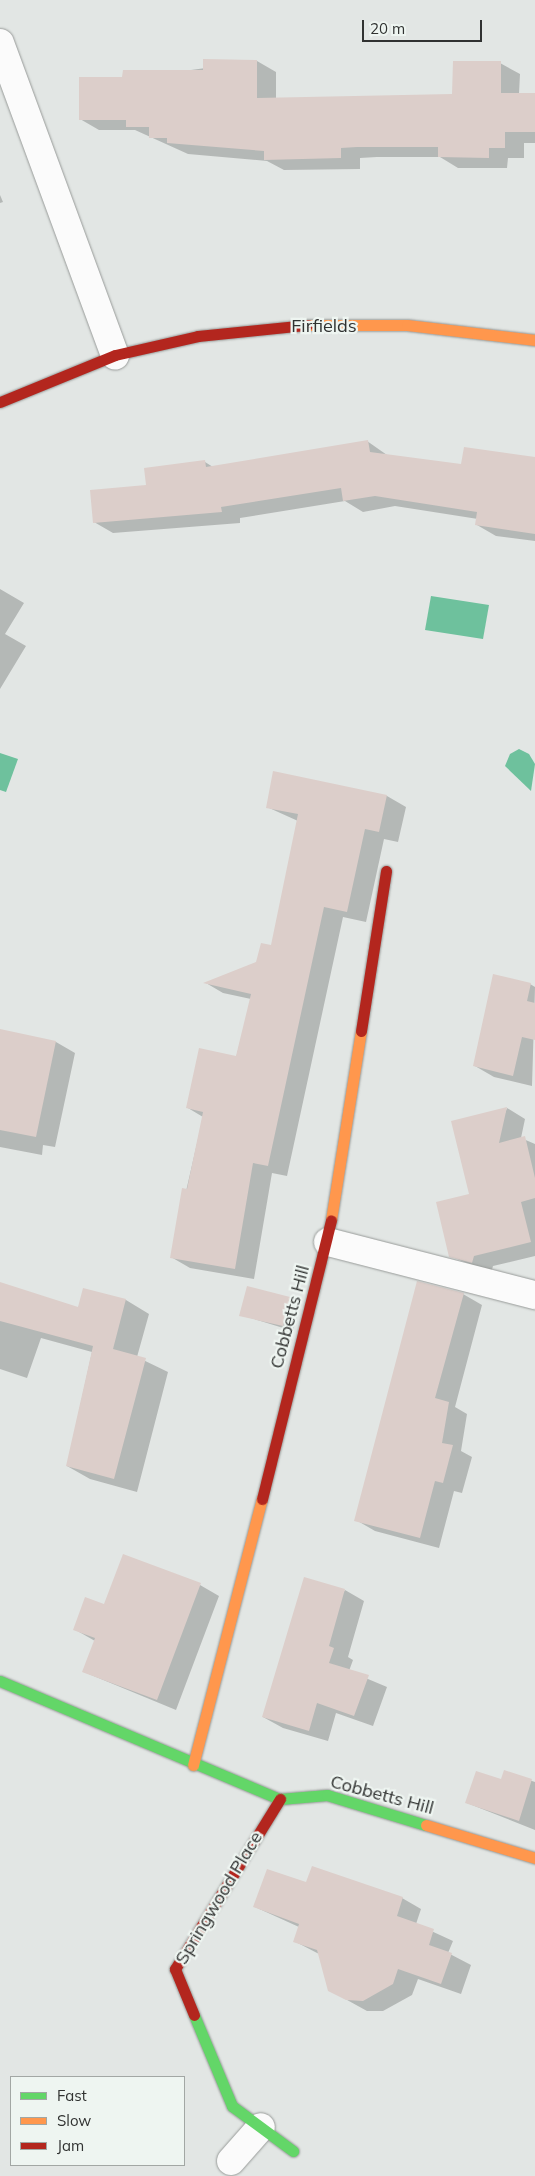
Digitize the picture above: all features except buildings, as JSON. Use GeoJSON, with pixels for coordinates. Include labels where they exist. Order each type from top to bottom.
{"type":"FeatureCollection","features":[{"type":"Feature","properties":{"kind":"street"},"geometry":{"type":"LineString","coordinates":[[0,43],[116,356]]}},
{"type":"Feature","properties":{"kind":"street","name":"Firfields"},"geometry":{"type":"LineString","coordinates":[[0,402],[116,356],[198,336],[288,325],[407,325],[535,340]]}},
{"type":"Feature","properties":{"kind":"street","name":"Cobbetts Hill"},"geometry":{"type":"LineString","coordinates":[[192,1765],[328,1242],[386,871]]}},
{"type":"Feature","properties":{"kind":"street"},"geometry":{"type":"LineString","coordinates":[[328,1242],[535,1295]]}},
{"type":"Feature","properties":{"kind":"street","name":"Cobbetts Hill"},"geometry":{"type":"LineString","coordinates":[[0,1680],[192,1765],[280,1799],[328,1795],[535,1858]]}},
{"type":"Feature","properties":{"kind":"street","name":"Springwood Place"},"geometry":{"type":"LineString","coordinates":[[280,1799],[175,1969],[232,2106],[293,2150]]}},
{"type":"Feature","properties":{"kind":"street"},"geometry":{"type":"LineString","coordinates":[[231,2161],[261,2127]]}},
{"type":"Feature","properties":{"kind":"shaded area"},"geometry":{"type":"Polygon","coordinates":[[[431,596],[489,605],[483,639],[425,630],[431,596]]]}},
{"type":"Feature","properties":{"kind":"shaded area"},"geometry":{"type":"Polygon","coordinates":[[[519,749],[529,754],[535,764],[531,791],[505,766],[510,754],[519,749]]]}},
{"type":"Feature","properties":{"kind":"shaded area"},"geometry":{"type":"Polygon","coordinates":[[[0,753],[18,759],[6,792],[0,790],[0,753]]]}},
{"type":"Feature","properties":{"kind":"traffic: fast"},"geometry":{"type":"LineString","coordinates":[[0,1681],[280,1799],[327,1795],[426,1825]]}},
{"type":"Feature","properties":{"kind":"traffic: fast"},"geometry":{"type":"LineString","coordinates":[[194,2015],[232,2106],[293,2151]]}},
{"type":"Feature","properties":{"kind":"traffic: slow"},"geometry":{"type":"LineString","coordinates":[[307,325],[407,325],[535,340]]}},
{"type":"Feature","properties":{"kind":"traffic: slow"},"geometry":{"type":"LineString","coordinates":[[331,1220],[361,1031]]}},
{"type":"Feature","properties":{"kind":"traffic: slow"},"geometry":{"type":"LineString","coordinates":[[193,1765],[262,1499]]}},
{"type":"Feature","properties":{"kind":"traffic: slow"},"geometry":{"type":"LineString","coordinates":[[426,1825],[535,1858]]}},
{"type":"Feature","properties":{"kind":"traffic: jam"},"geometry":{"type":"LineString","coordinates":[[0,402],[115,355],[198,336],[307,325]]}},
{"type":"Feature","properties":{"kind":"traffic: jam"},"geometry":{"type":"LineString","coordinates":[[361,1031],[386,871]]}},
{"type":"Feature","properties":{"kind":"traffic: jam"},"geometry":{"type":"LineString","coordinates":[[262,1499],[331,1220]]}},
{"type":"Feature","properties":{"kind":"traffic: jam"},"geometry":{"type":"LineString","coordinates":[[194,2015],[175,1969],[280,1799]]}}]}
